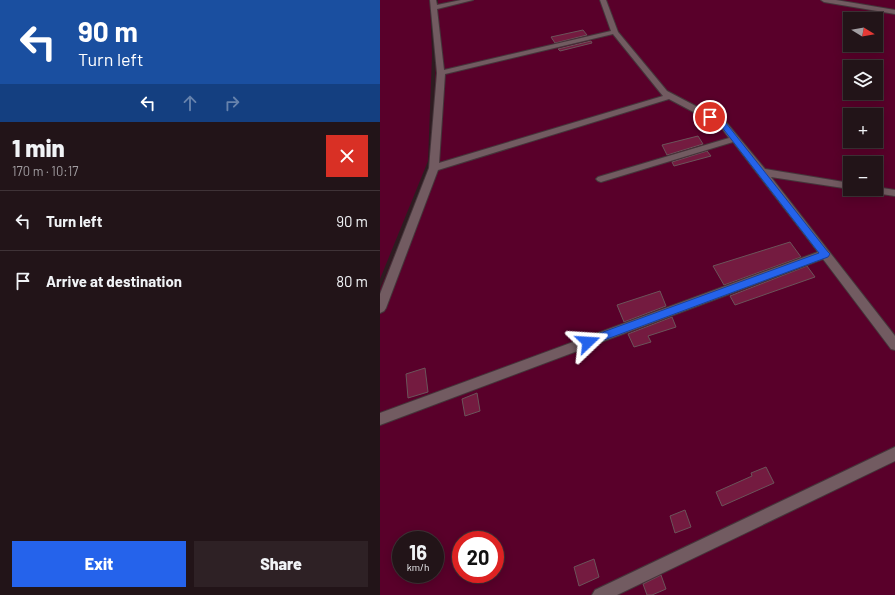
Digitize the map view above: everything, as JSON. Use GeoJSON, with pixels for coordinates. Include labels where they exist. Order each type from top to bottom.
{"type":"FeatureCollection","features":[{"type":"Feature","properties":{"kind":"lane"},"geometry":{"type":"LineString","coordinates":[[380,308],[434,168],[441,73],[433,4],[470,0]]}},
{"type":"Feature","properties":{"kind":"lane"},"geometry":{"type":"LineString","coordinates":[[603,0],[615,32],[664,93],[723,124],[762,172],[895,345]]}},
{"type":"Feature","properties":{"kind":"lane"},"geometry":{"type":"LineString","coordinates":[[824,0],[895,12]]}},
{"type":"Feature","properties":{"kind":"lane"},"geometry":{"type":"LineString","coordinates":[[441,73],[615,32]]}},
{"type":"Feature","properties":{"kind":"lane"},"geometry":{"type":"LineString","coordinates":[[434,168],[670,96]]}},
{"type":"Feature","properties":{"kind":"lane"},"geometry":{"type":"LineString","coordinates":[[601,179],[735,139]]}},
{"type":"Feature","properties":{"kind":"lane"},"geometry":{"type":"LineString","coordinates":[[762,172],[843,185]]}},
{"type":"Feature","properties":{"kind":"lane"},"geometry":{"type":"LineString","coordinates":[[883,191],[895,193]]}},
{"type":"Feature","properties":{"kind":"lane"},"geometry":{"type":"LineString","coordinates":[[380,419],[825,254]]}},
{"type":"Feature","properties":{"kind":"lane"},"geometry":{"type":"LineString","coordinates":[[600,595],[895,454]]}},
{"type":"Feature","properties":{"kind":"shaded area"},"geometry":{"type":"Polygon","coordinates":[[[380,0],[430,0],[432,55],[428,161],[380,279],[380,0]]]}},
{"type":"Feature","properties":{"kind":"shaded area"},"geometry":{"type":"Polygon","coordinates":[[[438,0],[895,0],[895,595],[380,595],[380,289],[432,165],[438,0]]]}},
{"type":"Feature","properties":{"kind":"building"},"geometry":{"type":"Polygon","coordinates":[[[583,30],[587,35],[555,43],[551,37],[583,30]]]}},
{"type":"Feature","properties":{"kind":"building"},"geometry":{"type":"Polygon","coordinates":[[[591,41],[592,43],[560,51],[558,49],[591,41]]]}},
{"type":"Feature","properties":{"kind":"building"},"geometry":{"type":"Polygon","coordinates":[[[698,136],[703,144],[667,155],[662,145],[698,136]]]}},
{"type":"Feature","properties":{"kind":"building"},"geometry":{"type":"Polygon","coordinates":[[[707,151],[711,156],[674,166],[672,162],[707,151]]]}},
{"type":"Feature","properties":{"kind":"building"},"geometry":{"type":"Polygon","coordinates":[[[790,242],[801,257],[724,285],[713,266],[790,242]]]}},
{"type":"Feature","properties":{"kind":"building"},"geometry":{"type":"Polygon","coordinates":[[[807,266],[815,277],[735,305],[730,296],[807,266]]]}},
{"type":"Feature","properties":{"kind":"building"},"geometry":{"type":"Polygon","coordinates":[[[660,291],[666,306],[624,322],[617,305],[660,291]]]}},
{"type":"Feature","properties":{"kind":"building"},"geometry":{"type":"Polygon","coordinates":[[[672,317],[676,327],[648,336],[651,342],[634,347],[628,334],[672,317]]]}},
{"type":"Feature","properties":{"kind":"building"},"geometry":{"type":"Polygon","coordinates":[[[425,368],[428,392],[408,398],[406,374],[425,368]]]}},
{"type":"Feature","properties":{"kind":"building"},"geometry":{"type":"Polygon","coordinates":[[[477,393],[480,411],[465,416],[462,399],[477,393]]]}},
{"type":"Feature","properties":{"kind":"building"},"geometry":{"type":"Polygon","coordinates":[[[766,467],[774,483],[722,506],[716,492],[752,476],[751,473],[766,467]]]}},
{"type":"Feature","properties":{"kind":"building"},"geometry":{"type":"Polygon","coordinates":[[[685,510],[691,527],[675,533],[670,516],[685,510]]]}},
{"type":"Feature","properties":{"kind":"building"},"geometry":{"type":"Polygon","coordinates":[[[594,559],[599,577],[579,586],[574,567],[594,559]]]}},
{"type":"Feature","properties":{"kind":"building"},"geometry":{"type":"Polygon","coordinates":[[[661,575],[666,589],[652,595],[647,595],[643,584],[661,575]]]}},
{"type":"Feature","properties":{"kind":"route"},"geometry":{"type":"LineString","coordinates":[[588,342],[825,254],[723,124],[710,117]]}}]}
